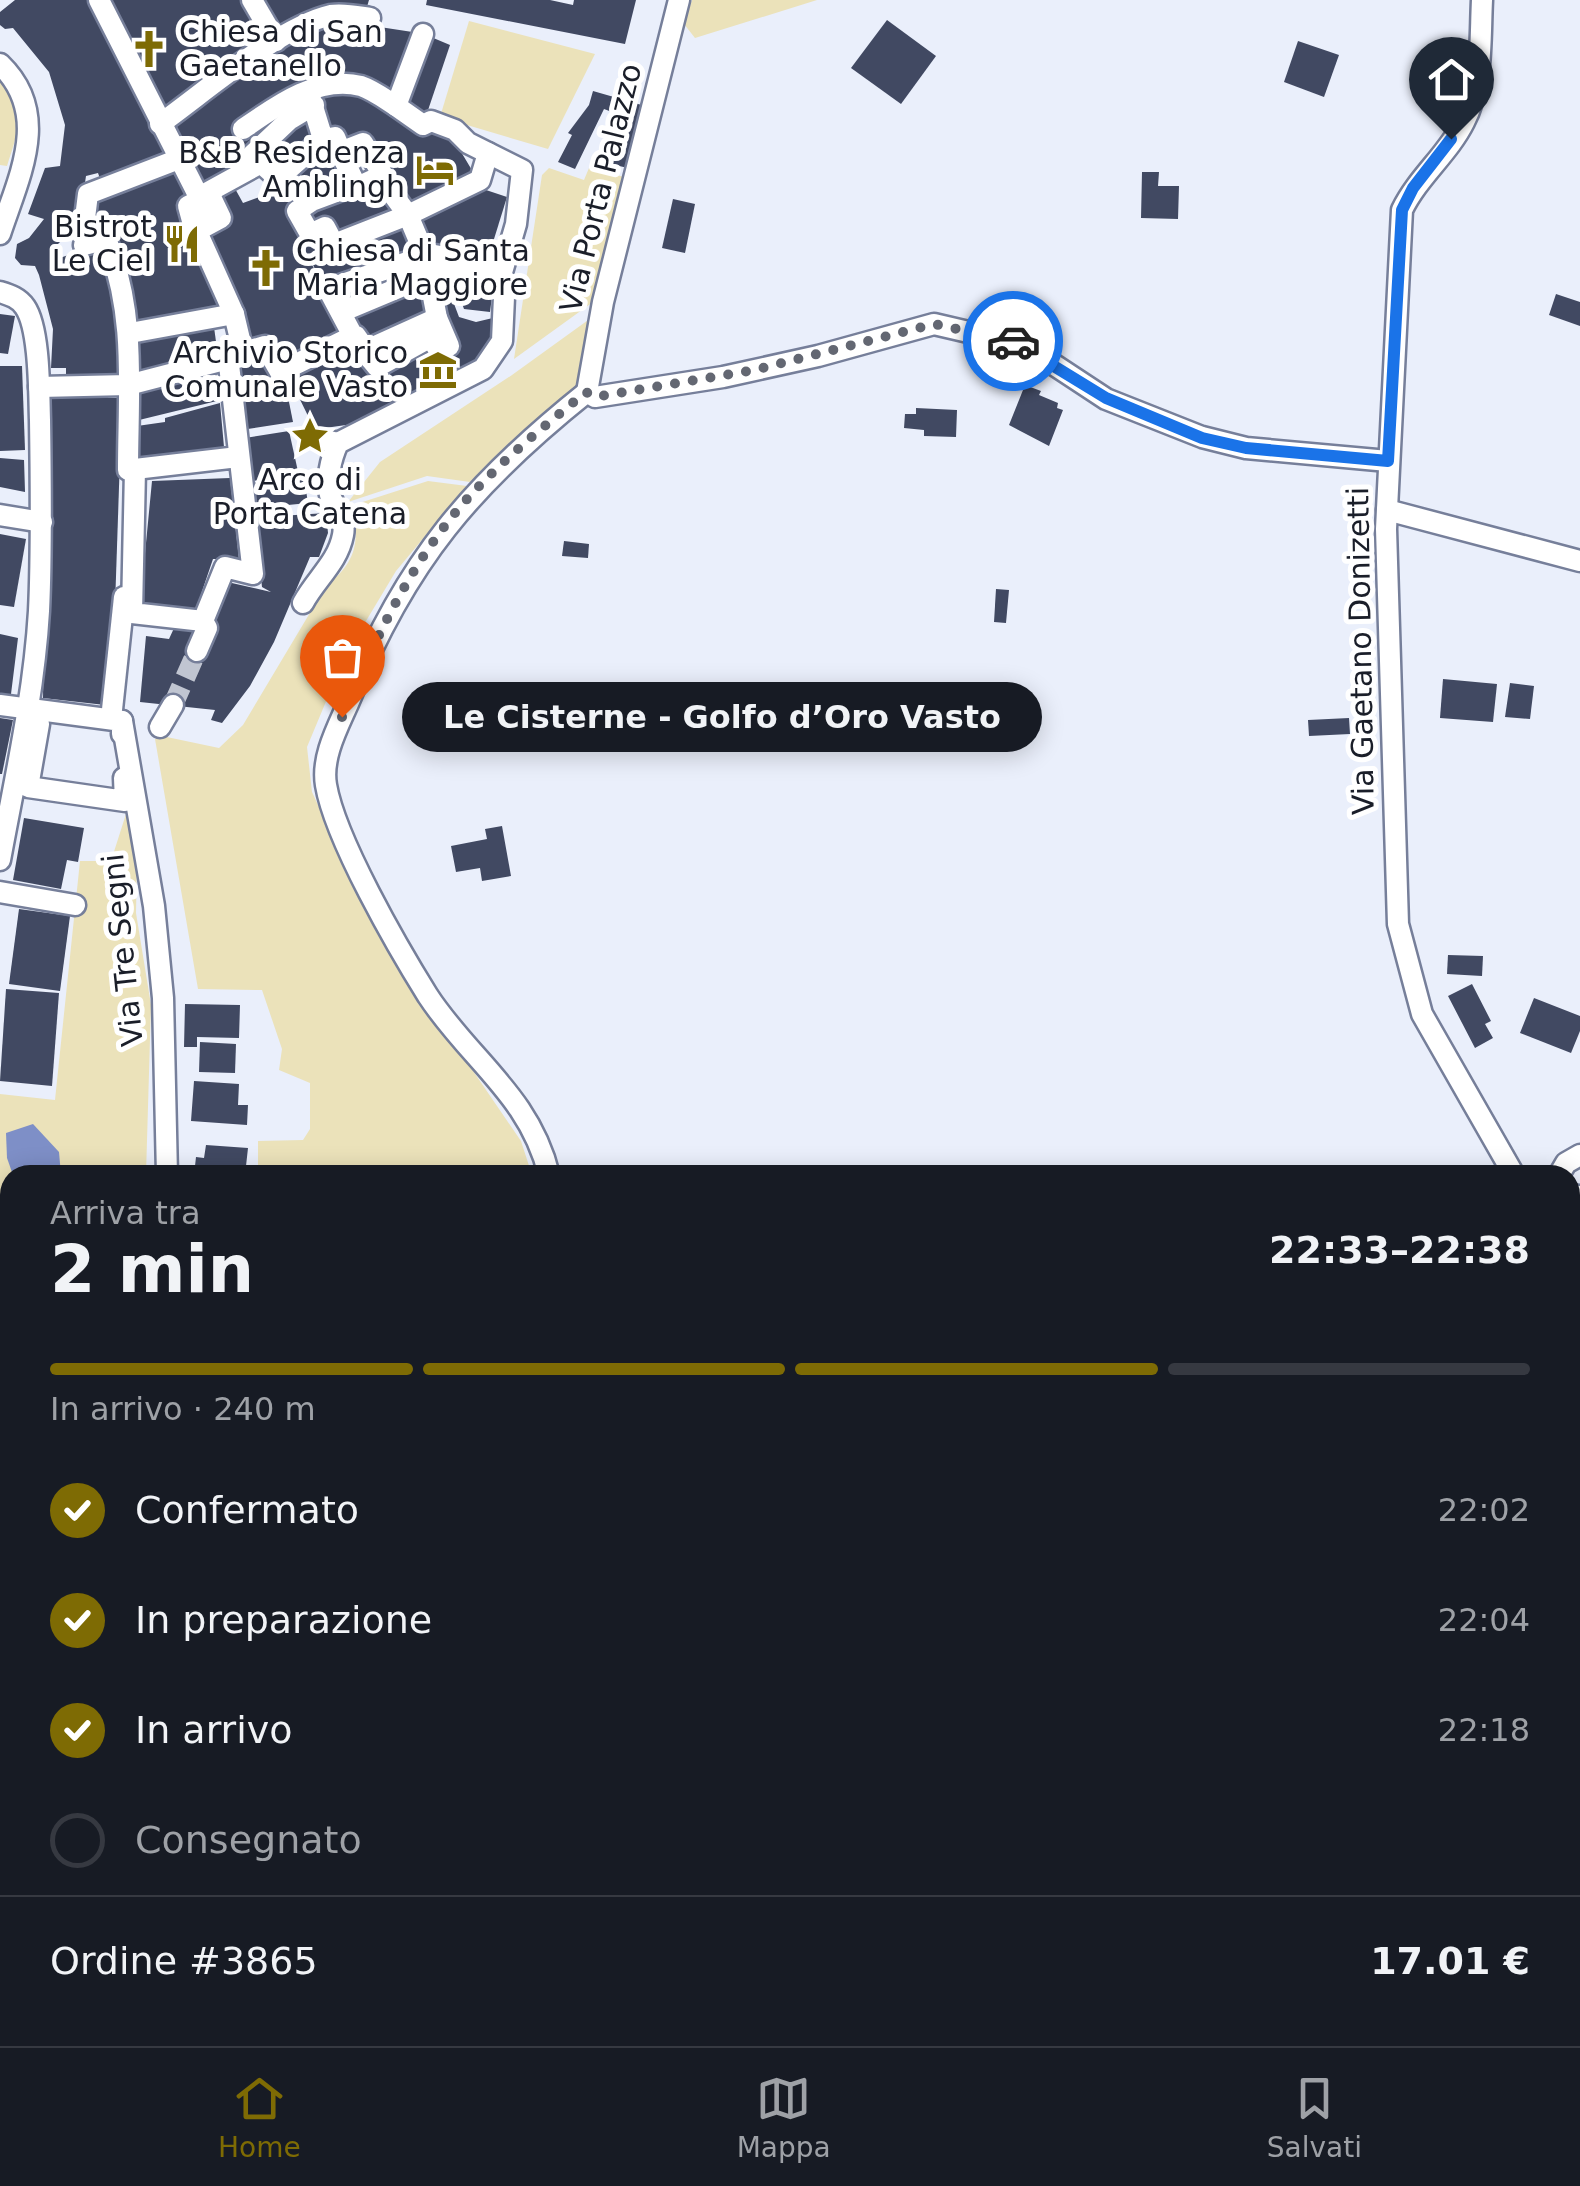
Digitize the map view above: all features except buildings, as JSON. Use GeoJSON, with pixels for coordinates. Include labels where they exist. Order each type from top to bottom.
{"type":"FeatureCollection","features":[{"type":"Feature","properties":{"kind":"street"},"geometry":{"type":"LineString","coordinates":[[100,0],[199,199],[199,230],[234,314],[238,457],[253,574],[225,567],[203,621]]}},
{"type":"Feature","properties":{"kind":"street"},"geometry":{"type":"LineString","coordinates":[[252,0],[276,41]]}},
{"type":"Feature","properties":{"kind":"street","name":"Via Porta Palazzo"},"geometry":{"type":"LineString","coordinates":[[586,392],[603,302],[680,0]]}},
{"type":"Feature","properties":{"kind":"street","name":"Via Gaetano Donizetti"},"geometry":{"type":"LineString","coordinates":[[1482,0],[1477,84],[1464,123],[1413,188],[1402,210],[1387,510],[1395,895],[1411,984],[1434,1041],[1508,1165]]}},
{"type":"Feature","properties":{"kind":"street"},"geometry":{"type":"LineString","coordinates":[[160,124],[276,41],[331,16],[370,18]]}},
{"type":"Feature","properties":{"kind":"street"},"geometry":{"type":"LineString","coordinates":[[396,106],[423,34]]}},
{"type":"Feature","properties":{"kind":"street"},"geometry":{"type":"LineString","coordinates":[[0,64],[24,96],[30,134],[0,234]]}},
{"type":"Feature","properties":{"kind":"street"},"geometry":{"type":"LineString","coordinates":[[243,129],[336,84],[364,87],[424,125],[431,121],[455,130],[468,143],[522,170],[516,224],[498,286],[504,297],[502,341],[483,369],[338,444],[316,438]]}},
{"type":"Feature","properties":{"kind":"street"},"geometry":{"type":"LineString","coordinates":[[310,98],[323,139]]}},
{"type":"Feature","properties":{"kind":"street"},"geometry":{"type":"LineString","coordinates":[[199,199],[256,159],[310,98]]}},
{"type":"Feature","properties":{"kind":"street"},"geometry":{"type":"LineString","coordinates":[[256,159],[286,174],[323,139],[335,137],[355,185]]}},
{"type":"Feature","properties":{"kind":"street"},"geometry":{"type":"LineString","coordinates":[[39,387],[128,385],[265,346],[280,372],[430,337],[439,351],[449,346],[437,318],[408,215],[380,177],[363,144],[342,151]]}},
{"type":"Feature","properties":{"kind":"street"},"geometry":{"type":"LineString","coordinates":[[380,177],[296,211],[310,234],[325,227],[334,244],[408,215],[480,180],[488,153]]}},
{"type":"Feature","properties":{"kind":"street"},"geometry":{"type":"LineString","coordinates":[[85,218],[88,194],[179,159]]}},
{"type":"Feature","properties":{"kind":"street"},"geometry":{"type":"LineString","coordinates":[[84,245],[106,239],[120,278],[130,333],[132,613],[203,621]]}},
{"type":"Feature","properties":{"kind":"street"},"geometry":{"type":"LineString","coordinates":[[366,351],[328,289],[455,262],[502,273]]}},
{"type":"Feature","properties":{"kind":"street"},"geometry":{"type":"LineString","coordinates":[[341,312],[424,266]]}},
{"type":"Feature","properties":{"kind":"street"},"geometry":{"type":"LineString","coordinates":[[0,292],[18,299],[28,310],[39,387],[42,522],[28,788],[125,802],[117,720],[131,470]]}},
{"type":"Feature","properties":{"kind":"street"},"geometry":{"type":"LineString","coordinates":[[130,333],[234,314]]}},
{"type":"Feature","properties":{"kind":"street"},"geometry":{"type":"LineString","coordinates":[[366,351],[437,318]]}},
{"type":"Feature","properties":{"kind":"street"},"geometry":{"type":"LineString","coordinates":[[545,1165],[528,1117],[430,998],[400,947],[343,836],[325,782],[329,749],[394,606],[460,508],[521,445],[586,392],[595,397],[723,376],[818,356],[934,324],[1024,345],[1106,398],[1212,440],[1246,448],[1388,461]]}},
{"type":"Feature","properties":{"kind":"street"},"geometry":{"type":"LineString","coordinates":[[303,603],[316,580],[330,567],[343,537],[344,524],[330,487],[330,466],[338,444]]}},
{"type":"Feature","properties":{"kind":"street"},"geometry":{"type":"LineString","coordinates":[[131,470],[238,457]]}},
{"type":"Feature","properties":{"kind":"street"},"geometry":{"type":"LineString","coordinates":[[1387,510],[1580,561]]}},
{"type":"Feature","properties":{"kind":"street"},"geometry":{"type":"LineString","coordinates":[[0,515],[42,522]]}},
{"type":"Feature","properties":{"kind":"street"},"geometry":{"type":"LineString","coordinates":[[197,650],[207,628],[203,621]]}},
{"type":"Feature","properties":{"kind":"street"},"geometry":{"type":"LineString","coordinates":[[0,705],[117,720]]}},
{"type":"Feature","properties":{"kind":"street"},"geometry":{"type":"LineString","coordinates":[[160,727],[173,705]]}},
{"type":"Feature","properties":{"kind":"street"},"geometry":{"type":"LineString","coordinates":[[0,860],[34,711]]}},
{"type":"Feature","properties":{"kind":"street","name":"Via Tre Segni"},"geometry":{"type":"LineString","coordinates":[[117,720],[154,906],[162,998],[166,1165]]}},
{"type":"Feature","properties":{"kind":"street"},"geometry":{"type":"LineString","coordinates":[[0,892],[75,905]]}},
{"type":"Feature","properties":{"kind":"shaded area"},"geometry":{"type":"Polygon","coordinates":[[[692,0],[817,0],[695,38],[684,24],[692,0]]]}},
{"type":"Feature","properties":{"kind":"shaded area"},"geometry":{"type":"Polygon","coordinates":[[[469,21],[595,54],[548,149],[440,117],[469,21]]]}},
{"type":"Feature","properties":{"kind":"shaded area"},"geometry":{"type":"Polygon","coordinates":[[[0,81],[14,103],[18,122],[7,166],[0,165],[0,81]]]}},
{"type":"Feature","properties":{"kind":"shaded area"},"geometry":{"type":"Polygon","coordinates":[[[549,168],[584,180],[589,168],[628,178],[593,302],[514,359],[542,175],[549,168]]]}},
{"type":"Feature","properties":{"kind":"shaded area"},"geometry":{"type":"Polygon","coordinates":[[[591,318],[575,392],[470,482],[427,476],[348,502],[380,462],[591,318]]]}},
{"type":"Feature","properties":{"kind":"shaded area"},"geometry":{"type":"Polygon","coordinates":[[[428,481],[467,486],[396,571],[345,656],[307,747],[312,792],[376,929],[521,1141],[529,1165],[258,1165],[258,1141],[303,1140],[310,1129],[310,1083],[279,1070],[282,1049],[262,990],[198,989],[155,739],[162,736],[219,748],[243,725],[326,586],[350,560],[355,530],[350,506],[428,481]]]}},
{"type":"Feature","properties":{"kind":"shaded area"},"geometry":{"type":"Polygon","coordinates":[[[126,814],[137,861],[136,913],[151,1005],[146,1165],[0,1165],[0,1094],[55,1100],[80,861],[111,861],[126,814]]]}},
{"type":"Feature","properties":{"kind":"water"},"geometry":{"type":"Polygon","coordinates":[[[33,1124],[59,1152],[60,1165],[9,1165],[6,1133],[33,1124]]]}},
{"type":"Feature","properties":{"kind":"tunnel"},"geometry":{"type":"LineString","coordinates":[[173,705],[197,651]]}},
{"type":"Feature","properties":{"kind":"way so far"},"geometry":{"type":"LineString","coordinates":[[342,717],[394,606],[460,508],[521,445],[586,392],[595,397],[723,376],[818,356],[934,324],[1013,341]]}},
{"type":"Feature","properties":{"kind":"place","name":"Chiesa di San Gaetanello"},"geometry":{"type":"Point","coordinates":[149,49]}},
{"type":"Feature","properties":{"kind":"place","name":"B&B Residenza Amblingh"},"geometry":{"type":"Point","coordinates":[435,170]}},
{"type":"Feature","properties":{"kind":"place","name":"Bistrot Le Ciel"},"geometry":{"type":"Point","coordinates":[182,244]}},
{"type":"Feature","properties":{"kind":"place","name":"Chiesa di Santa Maria Maggiore"},"geometry":{"type":"Point","coordinates":[266,268]}},
{"type":"Feature","properties":{"kind":"place","name":"Archivio Storico Comunale Vasto"},"geometry":{"type":"Point","coordinates":[438,370]}},
{"type":"Feature","properties":{"kind":"place","name":"Arco di Porta Catena"},"geometry":{"type":"Point","coordinates":[310,436]}},
{"type":"Feature","properties":{"kind":"place","name":"Le Cisterne - Golfo d’Oro Vasto"},"geometry":{"type":"Point","coordinates":[342,717]}},
{"type":"Feature","properties":{"kind":"route"},"geometry":{"type":"LineString","coordinates":[[1013,341],[1106,398],[1202,438],[1246,448],[1388,461],[1402,210],[1413,188],[1451,139]]}}]}
